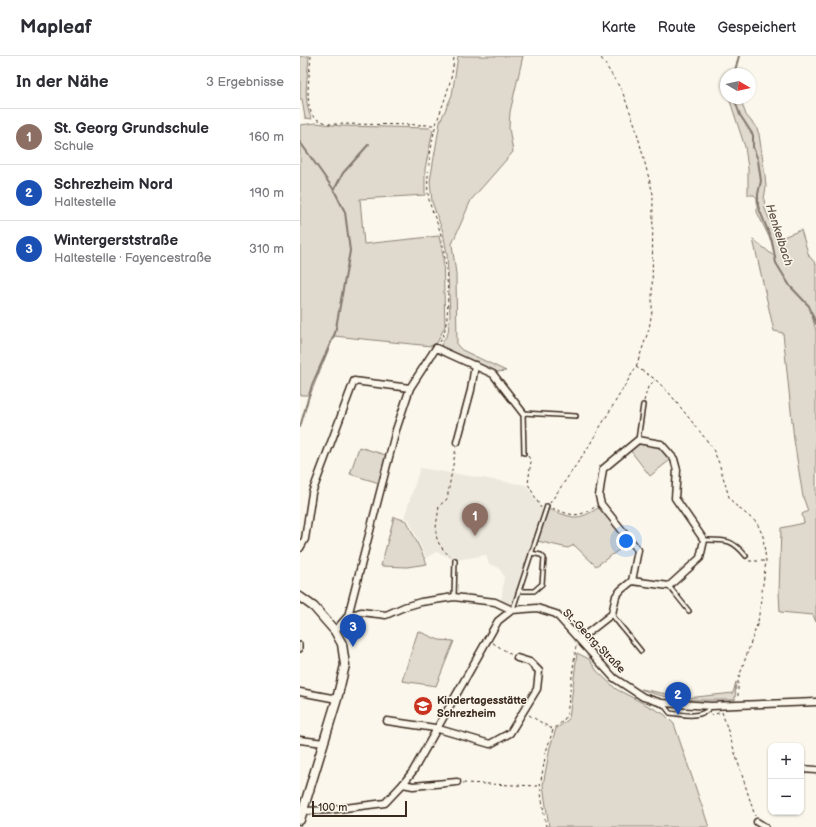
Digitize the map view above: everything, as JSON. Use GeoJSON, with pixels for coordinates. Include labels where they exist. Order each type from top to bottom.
{"type":"FeatureCollection","features":[{"type":"Feature","properties":{"kind":"street"},"geometry":{"type":"LineString","coordinates":[[335,631],[348,616],[386,467],[410,388],[436,348],[492,374],[523,413]]}},
{"type":"Feature","properties":{"kind":"street"},"geometry":{"type":"LineString","coordinates":[[457,442],[471,390],[475,365]]}},
{"type":"Feature","properties":{"kind":"street"},"geometry":{"type":"LineString","coordinates":[[300,548],[305,539],[312,493],[354,380],[410,388]]}},
{"type":"Feature","properties":{"kind":"street"},"geometry":{"type":"LineString","coordinates":[[580,639],[612,614],[616,596],[632,581],[638,550],[601,504],[599,496],[603,469],[638,440],[661,444],[674,459],[677,470],[675,498],[704,540],[700,558],[669,586],[632,581]]}},
{"type":"Feature","properties":{"kind":"street"},"geometry":{"type":"LineString","coordinates":[[304,811],[329,810],[385,803],[413,771],[498,621],[512,610],[495,602],[454,597],[422,602],[404,607],[386,615],[361,612],[348,616]]}},
{"type":"Feature","properties":{"kind":"street"},"geometry":{"type":"LineString","coordinates":[[300,598],[314,607],[335,631],[342,644],[345,665],[324,744],[300,820]]}},
{"type":"Feature","properties":{"kind":"street","name":"St.-Georg-Straße"},"geometry":{"type":"LineString","coordinates":[[512,610],[537,608],[556,614],[614,678],[643,697],[662,703],[720,706],[816,702]]}},
{"type":"Feature","properties":{"kind":"street"},"geometry":{"type":"LineString","coordinates":[[387,721],[436,728],[490,744],[510,733],[537,689],[538,671],[530,662],[517,658]]}},
{"type":"Feature","properties":{"kind":"street"},"geometry":{"type":"LineString","coordinates":[[300,692],[337,699]]}},
{"type":"Feature","properties":{"kind":"street"},"geometry":{"type":"LineString","coordinates":[[300,740],[324,744]]}},
{"type":"Feature","properties":{"kind":"street"},"geometry":{"type":"LineString","coordinates":[[804,769],[816,770]]}},
{"type":"Feature","properties":{"kind":"street"},"geometry":{"type":"LineString","coordinates":[[403,784],[413,786],[457,782]]}},
{"type":"Feature","properties":{"kind":"street"},"geometry":{"type":"LineString","coordinates":[[756,822],[765,827]]}},
{"type":"Feature","properties":{"kind":"lane"},"geometry":{"type":"LineString","coordinates":[[638,440],[643,405]]}},
{"type":"Feature","properties":{"kind":"lane"},"geometry":{"type":"LineString","coordinates":[[524,453],[523,413],[576,416]]}},
{"type":"Feature","properties":{"kind":"lane"},"geometry":{"type":"LineString","coordinates":[[512,610],[547,506]]}},
{"type":"Feature","properties":{"kind":"lane"},"geometry":{"type":"LineString","coordinates":[[704,540],[721,540],[735,544],[746,556]]}},
{"type":"Feature","properties":{"kind":"lane"},"geometry":{"type":"LineString","coordinates":[[519,591],[534,591],[542,584],[544,558],[541,555],[531,552]]}},
{"type":"Feature","properties":{"kind":"lane"},"geometry":{"type":"LineString","coordinates":[[454,597],[455,560]]}},
{"type":"Feature","properties":{"kind":"lane"},"geometry":{"type":"LineString","coordinates":[[669,586],[689,611]]}},
{"type":"Feature","properties":{"kind":"lane"},"geometry":{"type":"LineString","coordinates":[[612,614],[641,651]]}},
{"type":"Feature","properties":{"kind":"lane"},"geometry":{"type":"LineString","coordinates":[[300,644],[300,650]]}},
{"type":"Feature","properties":{"kind":"lane"},"geometry":{"type":"LineString","coordinates":[[662,703],[670,713],[686,716],[699,714],[708,710],[711,706]]}},
{"type":"Feature","properties":{"kind":"path"},"geometry":{"type":"LineString","coordinates":[[312,56],[308,99],[310,112],[317,120],[330,124],[436,125]]}},
{"type":"Feature","properties":{"kind":"path"},"geometry":{"type":"LineString","coordinates":[[436,348],[445,334],[448,318],[445,252],[428,194],[428,176],[436,125],[448,92],[454,56]]}},
{"type":"Feature","properties":{"kind":"path"},"geometry":{"type":"LineString","coordinates":[[600,56],[622,91],[636,125],[653,194],[652,311],[649,329],[636,367],[587,448],[547,506],[572,515],[583,515],[601,504]]}},
{"type":"Feature","properties":{"kind":"path"},"geometry":{"type":"LineString","coordinates":[[636,367],[655,379],[670,394],[712,447],[719,463],[729,496],[734,504],[757,523],[762,536],[766,561],[758,622],[738,680],[738,705]]}},
{"type":"Feature","properties":{"kind":"path"},"geometry":{"type":"LineString","coordinates":[[643,405],[648,387],[655,379]]}},
{"type":"Feature","properties":{"kind":"path"},"geometry":{"type":"LineString","coordinates":[[455,560],[441,549],[435,537],[439,506],[447,499],[457,442]]}},
{"type":"Feature","properties":{"kind":"path"},"geometry":{"type":"LineString","coordinates":[[524,453],[531,460],[528,484],[541,508],[545,511]]}},
{"type":"Feature","properties":{"kind":"path"},"geometry":{"type":"LineString","coordinates":[[746,556],[748,560],[753,562],[766,561]]}},
{"type":"Feature","properties":{"kind":"path"},"geometry":{"type":"LineString","coordinates":[[487,639],[517,658]]}},
{"type":"Feature","properties":{"kind":"path"},"geometry":{"type":"LineString","coordinates":[[546,827],[540,786],[546,752],[553,730],[564,720],[567,714],[576,647],[580,639]]}},
{"type":"Feature","properties":{"kind":"path"},"geometry":{"type":"LineString","coordinates":[[720,706],[756,822]]}},
{"type":"Feature","properties":{"kind":"path"},"geometry":{"type":"LineString","coordinates":[[523,711],[553,730]]}},
{"type":"Feature","properties":{"kind":"path"},"geometry":{"type":"LineString","coordinates":[[457,782],[540,786]]}},
{"type":"Feature","properties":{"kind":"shaded area"},"geometry":{"type":"Polygon","coordinates":[[[300,56],[309,56],[306,96],[312,119],[305,118],[302,99],[300,99],[300,56]]]}},
{"type":"Feature","properties":{"kind":"shaded area"},"geometry":{"type":"Polygon","coordinates":[[[458,56],[523,56],[510,112],[509,128],[513,152],[471,200],[452,244],[456,274],[457,345],[462,350],[506,371],[495,372],[447,351],[441,345],[448,333],[450,314],[447,254],[443,232],[432,202],[430,181],[440,122],[452,95],[458,56]]]}},
{"type":"Feature","properties":{"kind":"shaded area"},"geometry":{"type":"Polygon","coordinates":[[[731,104],[742,104],[746,115],[756,127],[759,134],[766,187],[764,199],[765,209],[778,239],[801,230],[809,256],[816,264],[816,324],[811,312],[816,331],[816,622],[813,615],[780,612],[779,592],[781,528],[804,523],[802,514],[808,511],[803,497],[794,440],[783,333],[774,331],[753,239],[775,257],[771,241],[757,212],[757,198],[754,195],[748,195],[748,168],[745,147],[731,104]]]}},
{"type":"Feature","properties":{"kind":"shaded area"},"geometry":{"type":"Polygon","coordinates":[[[316,123],[341,126],[430,128],[433,130],[425,169],[425,195],[360,199],[364,244],[439,236],[443,255],[445,326],[437,343],[431,346],[334,336],[310,395],[300,395],[300,125],[316,123]]]}},
{"type":"Feature","properties":{"kind":"shaded area"},"geometry":{"type":"Polygon","coordinates":[[[638,442],[659,446],[670,460],[650,476],[630,450],[638,442]]]}},
{"type":"Feature","properties":{"kind":"shaded area"},"geometry":{"type":"Polygon","coordinates":[[[359,447],[386,455],[379,483],[350,474],[359,447]]]}},
{"type":"Feature","properties":{"kind":"shaded area"},"geometry":{"type":"Polygon","coordinates":[[[420,468],[526,485],[543,512],[512,607],[501,602],[504,576],[498,567],[489,564],[486,555],[457,560],[436,552],[426,558],[409,520],[404,518],[420,468]]]}},
{"type":"Feature","properties":{"kind":"shaded area"},"geometry":{"type":"Polygon","coordinates":[[[600,507],[629,543],[596,566],[574,545],[568,548],[537,541],[548,509],[564,515],[580,517],[600,507]]]}},
{"type":"Feature","properties":{"kind":"shaded area"},"geometry":{"type":"Polygon","coordinates":[[[394,517],[407,521],[427,564],[407,567],[381,566],[394,517]]]}},
{"type":"Feature","properties":{"kind":"shaded area"},"geometry":{"type":"Polygon","coordinates":[[[418,631],[439,640],[454,641],[436,686],[402,681],[418,631]]]}},
{"type":"Feature","properties":{"kind":"shaded area"},"geometry":{"type":"Polygon","coordinates":[[[577,653],[589,659],[597,671],[616,689],[664,714],[674,724],[709,827],[549,827],[543,785],[550,747],[556,729],[569,719],[577,653]]]}},
{"type":"Feature","properties":{"kind":"shaded area"},"geometry":{"type":"Polygon","coordinates":[[[736,682],[735,700],[675,698],[641,689],[687,698],[733,693],[736,682]]]}},
{"type":"Feature","properties":{"kind":"waterway","name":"Henkelbach"},"geometry":{"type":"LineString","coordinates":[[736,68],[739,56]]}},
{"type":"Feature","properties":{"kind":"waterway","name":"Henkelbach"},"geometry":{"type":"LineString","coordinates":[[736,104],[740,115],[753,135],[753,147],[758,160],[761,181],[758,194],[758,206],[772,241],[776,263],[790,286],[809,306],[816,324]]}},
{"type":"Feature","properties":{"kind":"waterway"},"geometry":{"type":"LineString","coordinates":[[300,142],[334,190],[345,212],[350,251],[335,333],[312,385],[300,427]]}},
{"type":"Feature","properties":{"kind":"waterway"},"geometry":{"type":"LineString","coordinates":[[334,190],[343,173],[369,144]]}},
{"type":"Feature","properties":{"kind":"place","name":"St. Georg Grundschule"},"geometry":{"type":"Point","coordinates":[475,536]}},
{"type":"Feature","properties":{"kind":"place","name":"Wintergerststraße"},"geometry":{"type":"Point","coordinates":[353,647]}},
{"type":"Feature","properties":{"kind":"place","name":"Kindertagesstätte Schrezheim"},"geometry":{"type":"Point","coordinates":[423,706]}},
{"type":"Feature","properties":{"kind":"place","name":"Schrezheim Nord"},"geometry":{"type":"Point","coordinates":[678,715]}}]}
